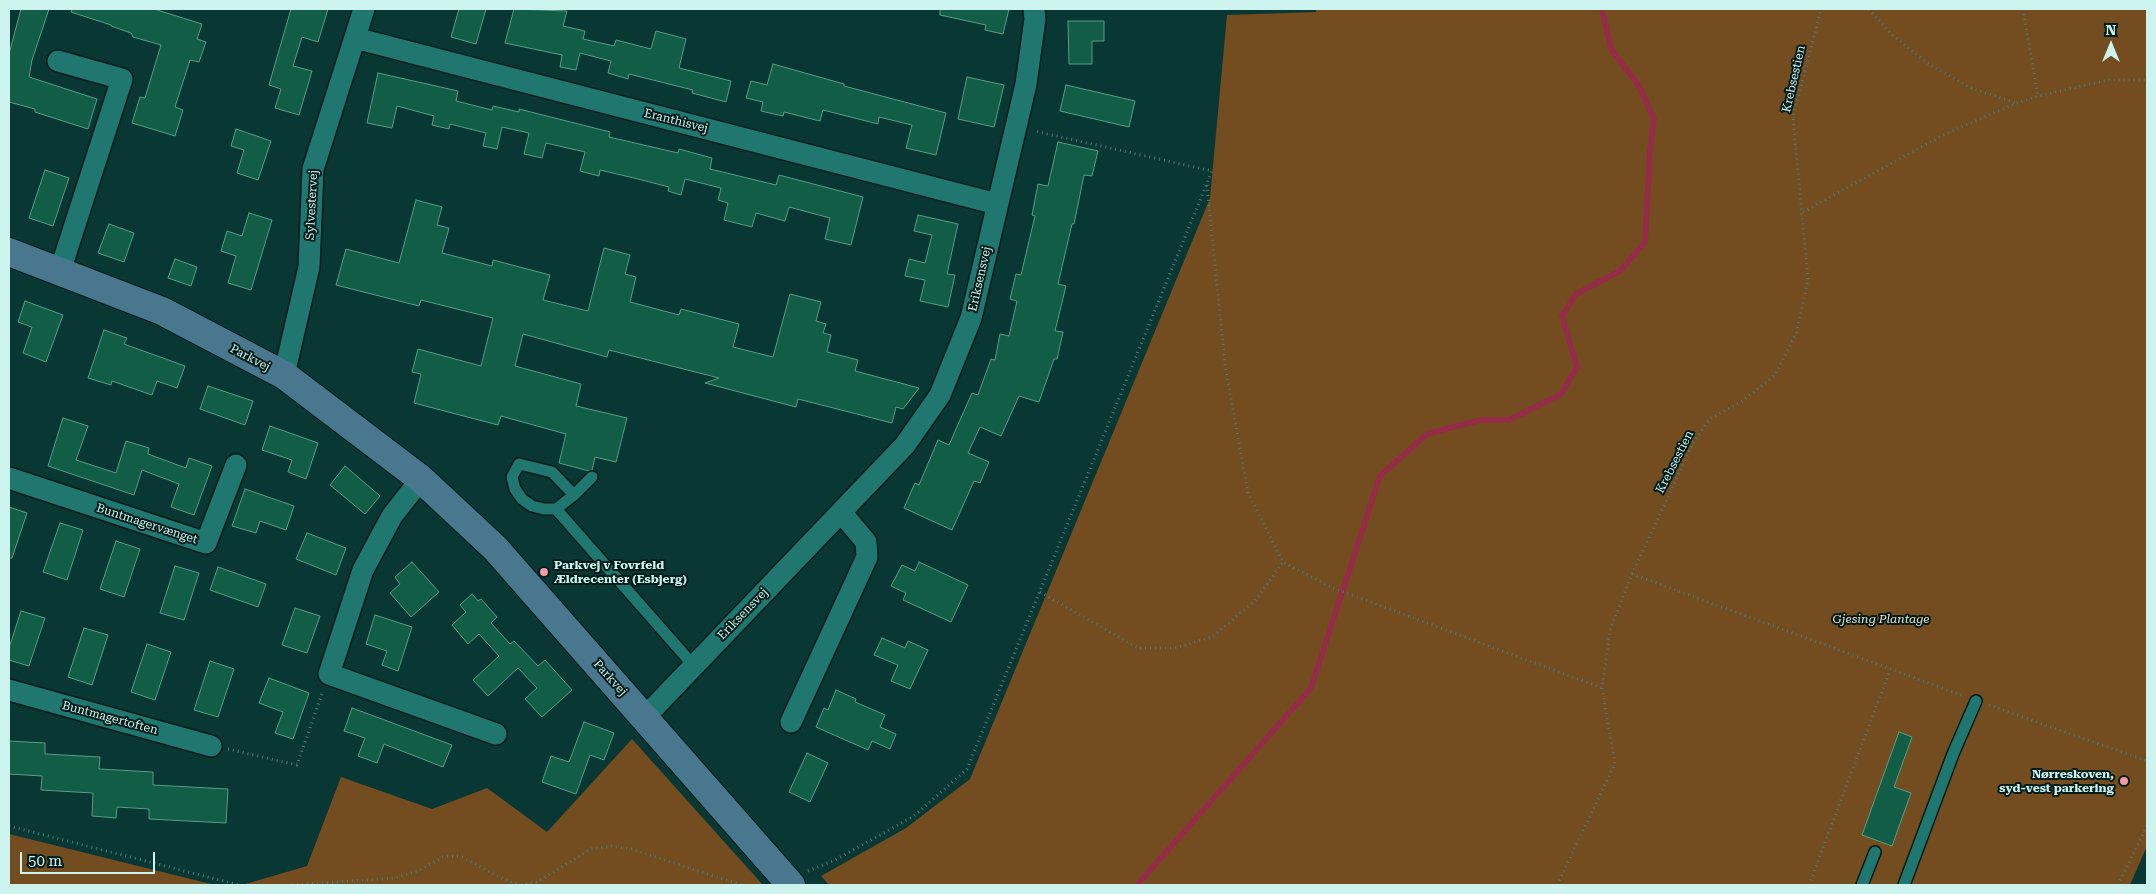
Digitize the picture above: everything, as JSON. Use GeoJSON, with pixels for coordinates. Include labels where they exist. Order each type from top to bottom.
{"type":"FeatureCollection","features":[{"type":"Feature","properties":{"kind":"street","name":"Sylvestervej"},"geometry":{"type":"LineString","coordinates":[[284,376],[309,267],[313,169],[364,9]]}},
{"type":"Feature","properties":{"kind":"street","name":"Eriksensvej"},"geometry":{"type":"LineString","coordinates":[[645,717],[905,445],[940,395],[971,318],[1026,84],[1036,19],[1034,9]]}},
{"type":"Feature","properties":{"kind":"street","name":"Eranthisvej"},"geometry":{"type":"LineString","coordinates":[[355,38],[997,204]]}},
{"type":"Feature","properties":{"kind":"street"},"geometry":{"type":"LineString","coordinates":[[58,60],[122,79],[60,271]]}},
{"type":"Feature","properties":{"kind":"street","name":"Parkvej"},"geometry":{"type":"LineString","coordinates":[[9,252],[162,311],[284,376],[420,479],[495,548],[788,882]]}},
{"type":"Feature","properties":{"kind":"street","name":"Buntmagervænget"},"geometry":{"type":"LineString","coordinates":[[9,478],[206,543],[236,465]]}},
{"type":"Feature","properties":{"kind":"street"},"geometry":{"type":"LineString","coordinates":[[420,479],[392,516],[363,570],[329,674],[496,734]]}},
{"type":"Feature","properties":{"kind":"street"},"geometry":{"type":"LineString","coordinates":[[791,722],[867,557],[866,542],[841,512]]}},
{"type":"Feature","properties":{"kind":"street","name":"Buntmagertoften"},"geometry":{"type":"LineString","coordinates":[[9,690],[211,746]]}},
{"type":"Feature","properties":{"kind":"lane"},"geometry":{"type":"LineString","coordinates":[[574,495],[552,472],[519,464],[512,477],[515,489],[522,499],[538,508],[556,509],[574,495],[592,477]]}},
{"type":"Feature","properties":{"kind":"lane"},"geometry":{"type":"LineString","coordinates":[[556,509],[694,666]]}},
{"type":"Feature","properties":{"kind":"lane"},"geometry":{"type":"LineString","coordinates":[[1904,885],[1953,754],[1976,701]]}},
{"type":"Feature","properties":{"kind":"lane"},"geometry":{"type":"LineString","coordinates":[[1862,885],[1875,852]]}},
{"type":"Feature","properties":{"kind":"path","name":"Krebsestien"},"geometry":{"type":"LineString","coordinates":[[1557,885],[1615,764],[1602,688],[1610,630],[1632,574],[1694,441],[1711,418],[1740,402],[1775,375],[1796,334],[1808,280],[1793,117],[1821,9]]}},
{"type":"Feature","properties":{"kind":"path"},"geometry":{"type":"LineString","coordinates":[[1869,9],[1891,34],[1929,64],[1971,88],[2017,104]]}},
{"type":"Feature","properties":{"kind":"path"},"geometry":{"type":"LineString","coordinates":[[2023,9],[2038,96]]}},
{"type":"Feature","properties":{"kind":"path"},"geometry":{"type":"LineString","coordinates":[[1803,212],[1943,135],[2017,104],[2038,96],[2108,80],[2147,80]]}},
{"type":"Feature","properties":{"kind":"path"},"geometry":{"type":"LineString","coordinates":[[788,882],[835,860],[914,816],[967,769],[1212,171],[1015,127]]}},
{"type":"Feature","properties":{"kind":"path"},"geometry":{"type":"LineString","coordinates":[[1207,184],[1225,365],[1248,493],[1283,562],[1333,588],[1602,688]]}},
{"type":"Feature","properties":{"kind":"path"},"geometry":{"type":"LineString","coordinates":[[1040,592],[1138,648],[1175,648],[1212,637],[1254,602],[1283,562]]}},
{"type":"Feature","properties":{"kind":"path"},"geometry":{"type":"LineString","coordinates":[[1632,574],[1890,670],[2147,761]]}},
{"type":"Feature","properties":{"kind":"path"},"geometry":{"type":"LineString","coordinates":[[1810,885],[1890,670]]}},
{"type":"Feature","properties":{"kind":"path"},"geometry":{"type":"LineString","coordinates":[[211,746],[297,765],[329,674]]}},
{"type":"Feature","properties":{"kind":"path"},"geometry":{"type":"LineString","coordinates":[[9,826],[239,885]]}},
{"type":"Feature","properties":{"kind":"path"},"geometry":{"type":"LineString","coordinates":[[2118,885],[2147,826]]}},
{"type":"Feature","properties":{"kind":"path"},"geometry":{"type":"LineString","coordinates":[[292,885],[396,878],[420,870],[443,857],[460,856],[505,880],[520,885],[538,882],[591,849],[612,846],[630,849],[742,885]]}},
{"type":"Feature","properties":{"kind":"green space","name":"Gjesing Plantage"},"geometry":{"type":"Polygon","coordinates":[[[1316,9],[2147,9],[2147,846],[2130,885],[829,885],[821,876],[906,828],[970,779],[1210,198],[1227,15],[1316,12],[1316,9]]]}},
{"type":"Feature","properties":{"kind":"green space"},"geometry":{"type":"Polygon","coordinates":[[[632,739],[763,885],[242,885],[307,866],[341,777],[432,809],[487,788],[547,832],[632,739]]]}},
{"type":"Feature","properties":{"kind":"green space"},"geometry":{"type":"Polygon","coordinates":[[[9,834],[215,885],[9,885],[9,834]]]}},
{"type":"Feature","properties":{"kind":"building"},"geometry":{"type":"Polygon","coordinates":[[[21,9],[49,9],[32,60],[29,77],[97,99],[88,129],[35,112],[35,109],[9,102],[9,54],[21,9]]]}},
{"type":"Feature","properties":{"kind":"building"},"geometry":{"type":"Polygon","coordinates":[[[72,9],[154,9],[202,24],[197,39],[206,42],[199,62],[190,60],[175,107],[183,110],[175,136],[132,123],[140,97],[145,98],[161,45],[133,37],[131,33],[71,12],[72,9]]]}},
{"type":"Feature","properties":{"kind":"building"},"geometry":{"type":"Polygon","coordinates":[[[291,9],[328,9],[318,42],[302,37],[293,66],[312,71],[299,115],[275,108],[281,89],[269,85],[291,9]]]}},
{"type":"Feature","properties":{"kind":"building"},"geometry":{"type":"Polygon","coordinates":[[[459,9],[486,9],[476,44],[451,37],[459,9]]]}},
{"type":"Feature","properties":{"kind":"building"},"geometry":{"type":"Polygon","coordinates":[[[514,9],[567,11],[563,26],[585,31],[583,39],[614,46],[616,40],[651,49],[656,31],[686,39],[679,68],[731,81],[726,102],[692,93],[693,90],[629,74],[628,79],[608,73],[611,61],[580,53],[576,70],[560,67],[562,55],[505,43],[514,9]]]}},
{"type":"Feature","properties":{"kind":"building"},"geometry":{"type":"Polygon","coordinates":[[[940,9],[1009,9],[1003,34],[985,30],[986,25],[940,15],[940,9]]]}},
{"type":"Feature","properties":{"kind":"building"},"geometry":{"type":"Polygon","coordinates":[[[1068,21],[1104,21],[1104,41],[1092,41],[1092,64],[1069,64],[1068,21]]]}},
{"type":"Feature","properties":{"kind":"building"},"geometry":{"type":"Polygon","coordinates":[[[773,64],[844,84],[844,86],[946,113],[936,155],[906,148],[912,125],[879,117],[878,124],[823,110],[820,121],[784,112],[783,116],[761,111],[763,102],[746,98],[751,81],[767,85],[773,64]]]}},
{"type":"Feature","properties":{"kind":"building"},"geometry":{"type":"Polygon","coordinates":[[[378,73],[458,91],[456,101],[492,110],[493,106],[519,112],[519,109],[610,132],[609,137],[678,153],[679,149],[712,158],[710,169],[776,185],[779,175],[863,197],[851,245],[825,239],[830,218],[789,207],[785,221],[756,213],[752,227],[724,220],[728,203],[718,200],[721,188],[685,179],[681,195],[668,191],[669,187],[600,170],[599,176],[580,171],[585,152],[546,143],[542,158],[524,154],[529,133],[502,127],[497,149],[483,146],[486,133],[450,124],[449,129],[432,125],[434,116],[397,106],[392,128],[367,123],[378,73]]]}},
{"type":"Feature","properties":{"kind":"building"},"geometry":{"type":"Polygon","coordinates":[[[967,77],[1004,85],[994,127],[958,119],[967,77]]]}},
{"type":"Feature","properties":{"kind":"building"},"geometry":{"type":"Polygon","coordinates":[[[1066,85],[1135,101],[1129,127],[1060,111],[1066,85]]]}},
{"type":"Feature","properties":{"kind":"building"},"geometry":{"type":"Polygon","coordinates":[[[236,129],[271,141],[258,180],[237,173],[244,150],[231,146],[236,129]]]}},
{"type":"Feature","properties":{"kind":"building"},"geometry":{"type":"Polygon","coordinates":[[[1058,142],[1098,151],[1092,176],[1084,175],[1074,224],[1072,224],[1058,284],[1066,286],[1055,331],[1063,332],[1057,359],[1054,359],[1039,402],[1019,396],[1001,436],[980,427],[968,453],[989,462],[980,483],[974,481],[952,530],[904,508],[915,483],[919,485],[938,440],[949,445],[972,393],[978,395],[991,359],[995,360],[1000,334],[1009,336],[1017,301],[1010,299],[1016,274],[1021,275],[1035,216],[1032,215],[1038,184],[1048,186],[1058,142]]]}},
{"type":"Feature","properties":{"kind":"building"},"geometry":{"type":"Polygon","coordinates":[[[45,170],[69,178],[53,226],[29,218],[45,170]]]}},
{"type":"Feature","properties":{"kind":"building"},"geometry":{"type":"Polygon","coordinates":[[[416,200],[442,207],[437,225],[449,228],[442,253],[492,266],[493,260],[550,275],[543,300],[588,311],[604,248],[630,255],[625,274],[636,277],[630,302],[679,315],[681,309],[739,324],[733,347],[773,357],[790,294],[821,302],[816,321],[826,324],[823,333],[831,335],[827,352],[858,360],[855,371],[919,388],[903,409],[896,407],[892,423],[798,399],[796,407],[705,383],[719,378],[609,350],[607,357],[523,334],[515,366],[581,384],[576,406],[627,418],[616,462],[595,457],[592,470],[589,471],[559,463],[566,434],[501,416],[498,425],[414,403],[421,374],[412,372],[418,349],[481,366],[493,318],[421,300],[419,306],[336,285],[346,249],[399,263],[416,200]]]}},
{"type":"Feature","properties":{"kind":"building"},"geometry":{"type":"Polygon","coordinates":[[[249,213],[272,220],[251,290],[228,283],[236,256],[221,251],[227,231],[242,236],[249,213]]]}},
{"type":"Feature","properties":{"kind":"building"},"geometry":{"type":"Polygon","coordinates":[[[918,215],[958,224],[947,274],[955,275],[948,307],[920,301],[925,280],[905,276],[909,259],[925,263],[932,235],[914,231],[918,215]]]}},
{"type":"Feature","properties":{"kind":"building"},"geometry":{"type":"Polygon","coordinates":[[[109,224],[134,233],[124,262],[98,253],[109,224]]]}},
{"type":"Feature","properties":{"kind":"building"},"geometry":{"type":"Polygon","coordinates":[[[175,259],[197,267],[191,286],[168,278],[175,259]]]}},
{"type":"Feature","properties":{"kind":"building"},"geometry":{"type":"Polygon","coordinates":[[[25,301],[63,315],[46,362],[23,353],[32,327],[18,322],[25,301]]]}},
{"type":"Feature","properties":{"kind":"building"},"geometry":{"type":"Polygon","coordinates":[[[104,330],[127,338],[124,344],[185,366],[177,388],[157,381],[152,395],[112,381],[111,385],[88,378],[104,330]]]}},
{"type":"Feature","properties":{"kind":"building"},"geometry":{"type":"Polygon","coordinates":[[[208,386],[253,401],[245,425],[200,409],[208,386]]]}},
{"type":"Feature","properties":{"kind":"building"},"geometry":{"type":"Polygon","coordinates":[[[63,418],[88,426],[76,460],[116,473],[126,441],[149,448],[148,454],[186,468],[189,458],[212,466],[194,515],[171,507],[179,484],[142,470],[134,495],[48,466],[63,418]]]}},
{"type":"Feature","properties":{"kind":"building"},"geometry":{"type":"Polygon","coordinates":[[[270,426],[318,443],[306,479],[288,472],[292,460],[262,450],[270,426]]]}},
{"type":"Feature","properties":{"kind":"building"},"geometry":{"type":"Polygon","coordinates":[[[345,466],[380,496],[365,514],[330,485],[345,466]]]}},
{"type":"Feature","properties":{"kind":"building"},"geometry":{"type":"Polygon","coordinates":[[[245,489],[294,506],[286,530],[260,521],[256,533],[232,526],[245,489]]]}},
{"type":"Feature","properties":{"kind":"building"},"geometry":{"type":"Polygon","coordinates":[[[9,507],[27,513],[12,558],[9,558],[9,507]]]}},
{"type":"Feature","properties":{"kind":"building"},"geometry":{"type":"Polygon","coordinates":[[[60,523],[83,530],[67,580],[43,572],[60,523]]]}},
{"type":"Feature","properties":{"kind":"building"},"geometry":{"type":"Polygon","coordinates":[[[307,533],[346,548],[336,575],[296,559],[307,533]]]}},
{"type":"Feature","properties":{"kind":"building"},"geometry":{"type":"Polygon","coordinates":[[[116,541],[140,549],[124,597],[100,589],[116,541]]]}},
{"type":"Feature","properties":{"kind":"building"},"geometry":{"type":"Polygon","coordinates":[[[412,562],[439,592],[411,617],[390,593],[400,584],[395,577],[412,562]]]}},
{"type":"Feature","properties":{"kind":"building"},"geometry":{"type":"Polygon","coordinates":[[[919,562],[968,585],[951,622],[903,600],[906,593],[891,586],[902,565],[915,571],[919,562]]]}},
{"type":"Feature","properties":{"kind":"building"},"geometry":{"type":"Polygon","coordinates":[[[175,566],[199,573],[184,620],[160,613],[175,566]]]}},
{"type":"Feature","properties":{"kind":"building"},"geometry":{"type":"Polygon","coordinates":[[[218,567],[266,584],[258,607],[210,590],[218,567]]]}},
{"type":"Feature","properties":{"kind":"building"},"geometry":{"type":"Polygon","coordinates":[[[472,594],[478,601],[481,599],[497,617],[491,623],[510,644],[514,641],[538,666],[545,660],[572,690],[542,717],[525,699],[537,688],[518,668],[488,696],[473,680],[499,656],[479,634],[468,644],[452,625],[466,612],[460,605],[472,594]]]}},
{"type":"Feature","properties":{"kind":"building"},"geometry":{"type":"Polygon","coordinates":[[[295,608],[320,616],[307,653],[282,645],[295,608]]]}},
{"type":"Feature","properties":{"kind":"building"},"geometry":{"type":"Polygon","coordinates":[[[21,611],[45,618],[29,666],[9,660],[9,648],[21,611]]]}},
{"type":"Feature","properties":{"kind":"building"},"geometry":{"type":"Polygon","coordinates":[[[375,615],[412,627],[398,671],[382,665],[387,651],[366,644],[375,615]]]}},
{"type":"Feature","properties":{"kind":"building"},"geometry":{"type":"Polygon","coordinates":[[[84,628],[108,635],[92,685],[68,677],[84,628]]]}},
{"type":"Feature","properties":{"kind":"building"},"geometry":{"type":"Polygon","coordinates":[[[882,638],[905,648],[908,641],[928,650],[910,689],[891,681],[898,665],[874,655],[882,638]]]}},
{"type":"Feature","properties":{"kind":"building"},"geometry":{"type":"Polygon","coordinates":[[[147,644],[171,652],[155,700],[131,692],[147,644]]]}},
{"type":"Feature","properties":{"kind":"building"},"geometry":{"type":"Polygon","coordinates":[[[210,661],[234,669],[218,717],[194,710],[210,661]]]}},
{"type":"Feature","properties":{"kind":"building"},"geometry":{"type":"Polygon","coordinates":[[[269,678],[309,693],[293,739],[275,733],[283,712],[259,703],[269,678]]]}},
{"type":"Feature","properties":{"kind":"building"},"geometry":{"type":"Polygon","coordinates":[[[836,690],[856,699],[855,702],[885,715],[880,727],[896,734],[890,749],[872,741],[868,750],[816,727],[824,708],[828,710],[836,690]]]}},
{"type":"Feature","properties":{"kind":"building"},"geometry":{"type":"Polygon","coordinates":[[[352,708],[452,745],[443,767],[384,744],[377,763],[358,756],[365,738],[344,731],[352,708]]]}},
{"type":"Feature","properties":{"kind":"building"},"geometry":{"type":"Polygon","coordinates":[[[584,722],[614,733],[604,760],[590,755],[576,794],[542,782],[551,756],[569,762],[584,722]]]}},
{"type":"Feature","properties":{"kind":"building"},"geometry":{"type":"Polygon","coordinates":[[[1899,732],[1912,737],[1894,787],[1911,793],[1892,846],[1862,835],[1899,732]]]}},
{"type":"Feature","properties":{"kind":"building"},"geometry":{"type":"Polygon","coordinates":[[[9,741],[45,743],[45,754],[100,757],[99,769],[153,772],[153,785],[228,789],[226,823],[149,819],[149,809],[117,807],[116,818],[92,816],[93,793],[41,790],[42,776],[9,774],[9,741]]]}},
{"type":"Feature","properties":{"kind":"building"},"geometry":{"type":"Polygon","coordinates":[[[807,753],[828,763],[810,802],[789,792],[807,753]]]}},
{"type":"Feature","properties":{"kind":"waterway"},"geometry":{"type":"LineString","coordinates":[[1137,885],[1311,688],[1380,476],[1427,434],[1480,420],[1509,420],[1561,394],[1577,367],[1562,316],[1576,294],[1620,271],[1645,242],[1650,151],[1654,119],[1639,86],[1611,49],[1602,9]]}},
{"type":"Feature","properties":{"kind":"place","name":"Parkvej v Fovrfeld Ældrecenter (Esbjerg)"},"geometry":{"type":"Point","coordinates":[544,572]}},
{"type":"Feature","properties":{"kind":"place","name":"Nørreskoven, syd-vest parkering"},"geometry":{"type":"Point","coordinates":[2124,781]}}]}
